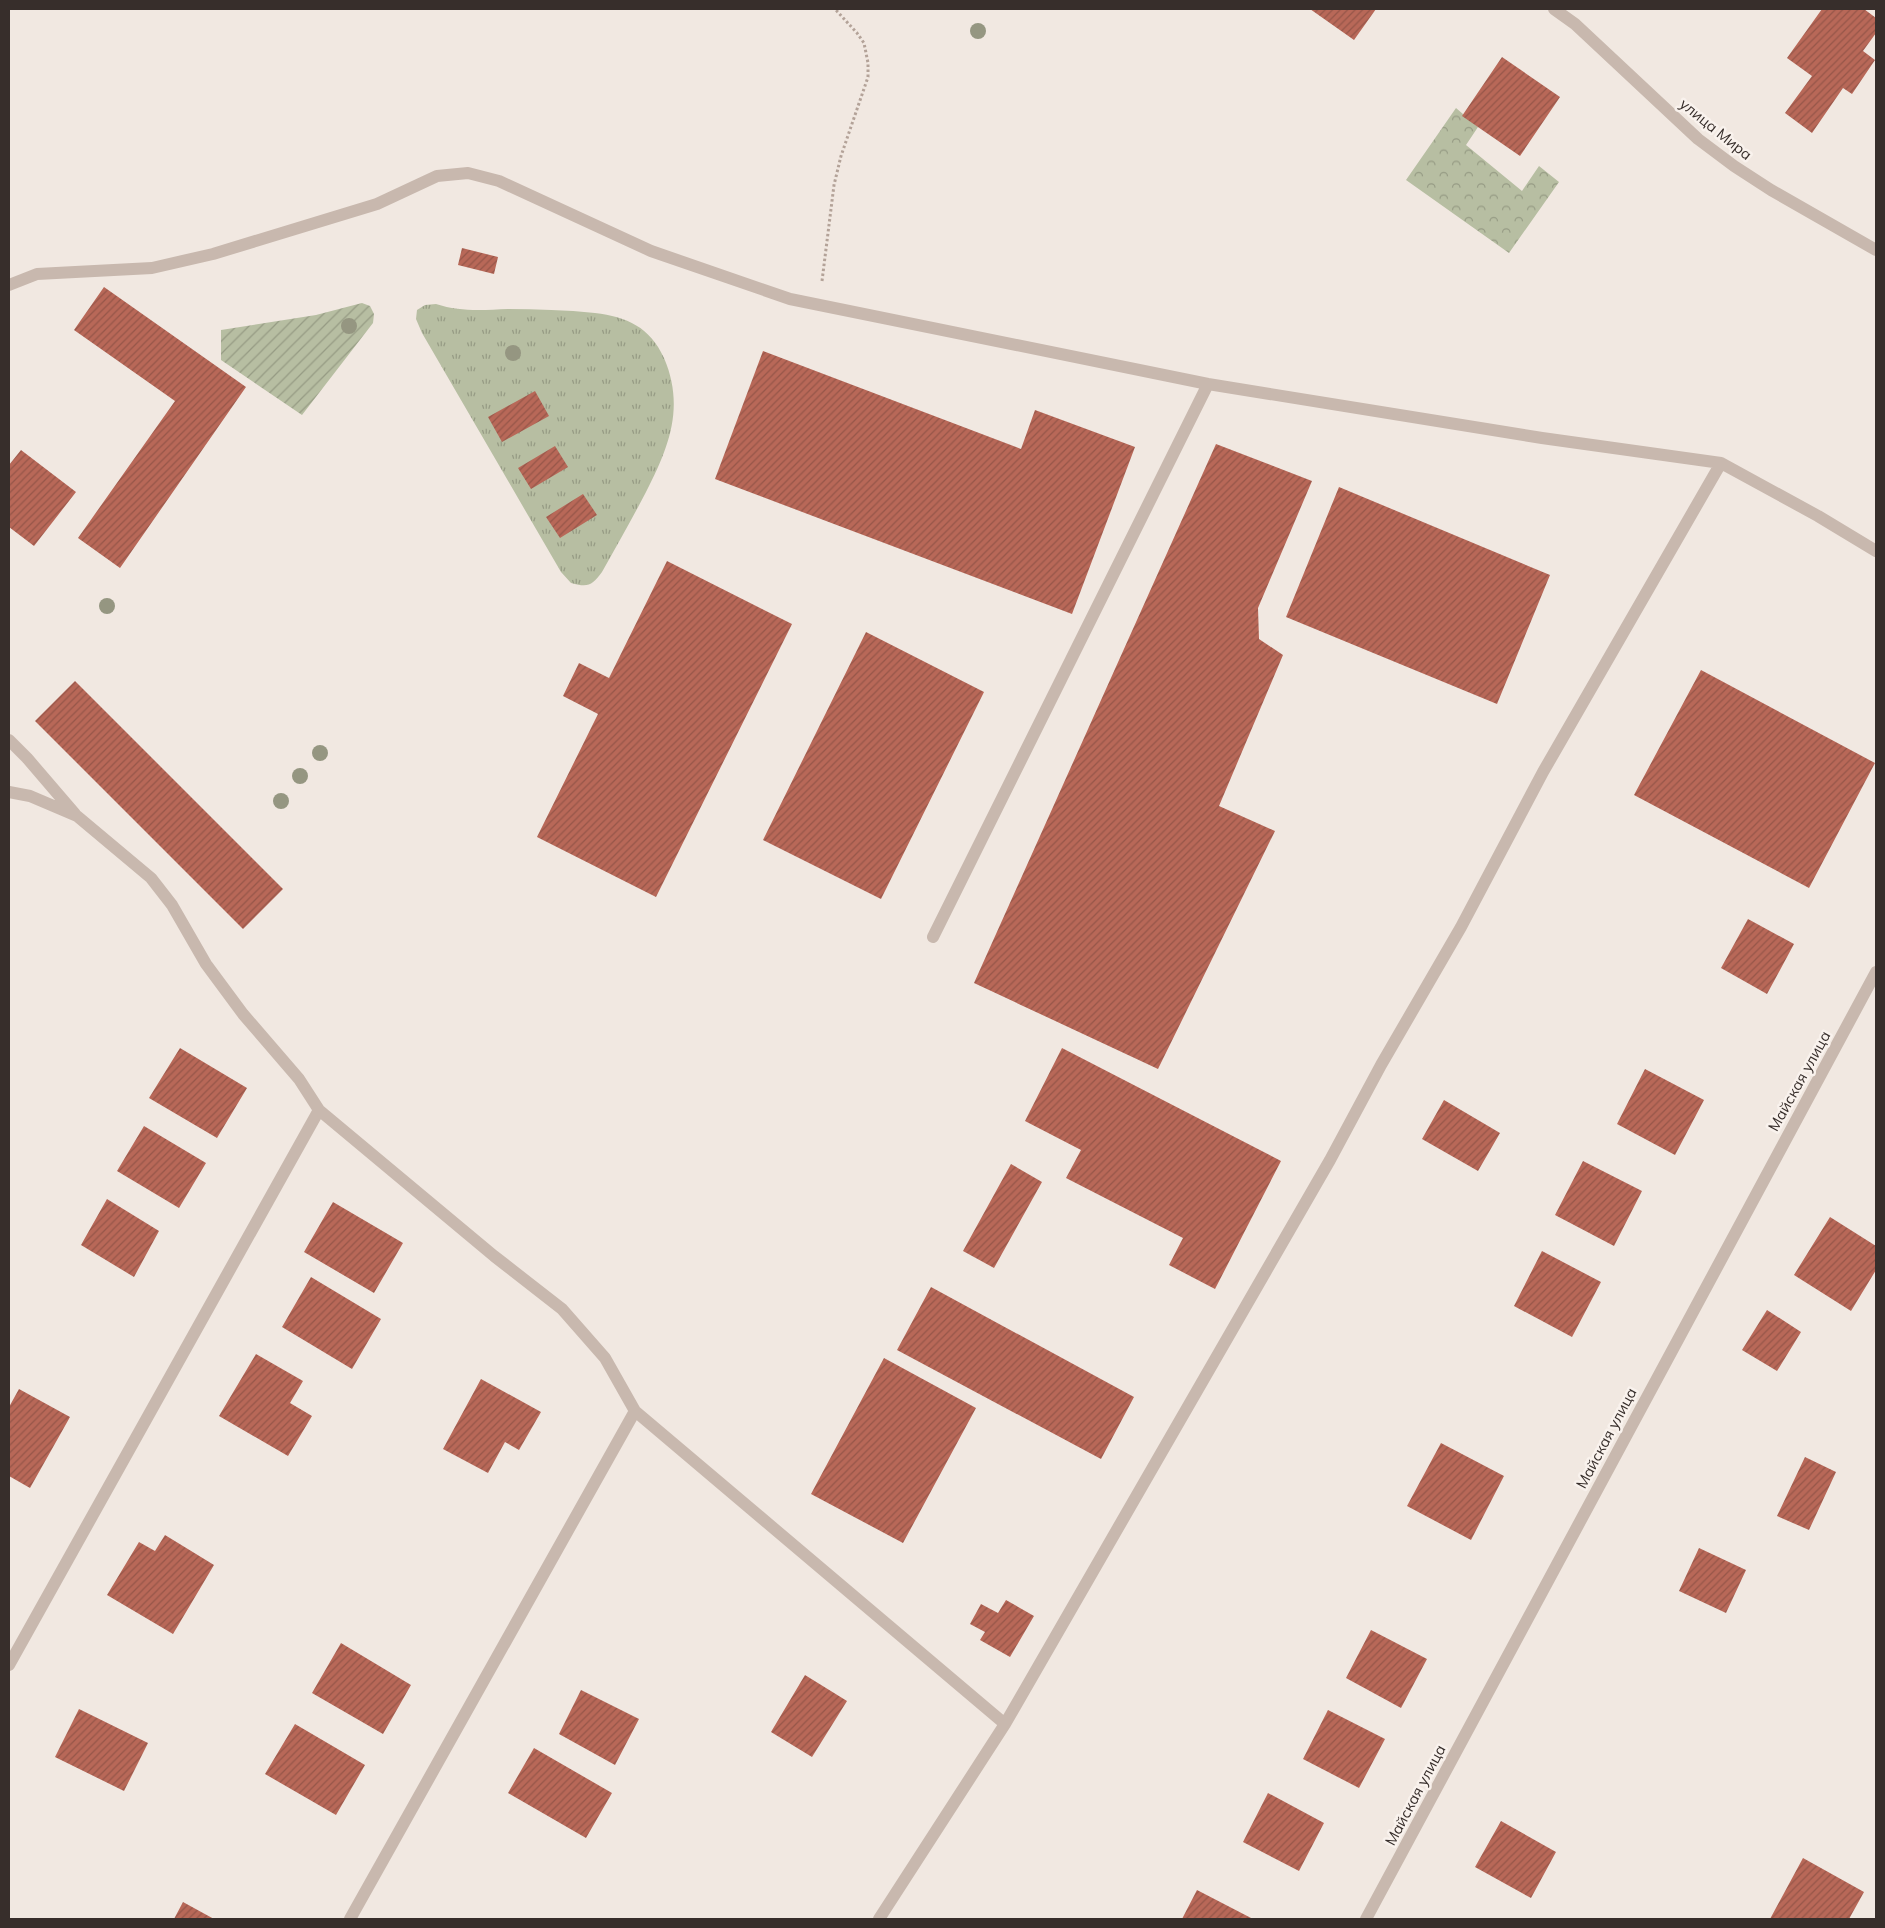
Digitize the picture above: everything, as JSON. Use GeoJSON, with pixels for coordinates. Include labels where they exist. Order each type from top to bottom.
{"type":"FeatureCollection","features":[{"type":"Feature","properties":{"kind":"street","name":"улица Мира"},"geometry":{"type":"LineString","coordinates":[[1554,9],[1575,24],[1698,139],[1734,166],[1778,194],[1876,250]]}},
{"type":"Feature","properties":{"kind":"street"},"geometry":{"type":"LineString","coordinates":[[9,285],[37,274],[152,268],[213,254],[377,204],[437,176],[468,173],[499,181],[651,251],[790,299],[1208,384],[1532,436],[1721,463],[1818,516],[1876,551]]}},
{"type":"Feature","properties":{"kind":"street"},"geometry":{"type":"LineString","coordinates":[[934,937],[1208,384]]}},
{"type":"Feature","properties":{"kind":"street"},"geometry":{"type":"LineString","coordinates":[[880,1919],[1005,1724],[1325,1168],[1381,1065],[1461,927],[1543,772],[1721,463]]}},
{"type":"Feature","properties":{"kind":"street"},"geometry":{"type":"LineString","coordinates":[[9,740],[77,816],[151,878],[172,905],[206,964],[243,1014],[298,1079],[319,1110],[494,1256],[562,1309],[605,1358],[635,1410],[1005,1724]]}},
{"type":"Feature","properties":{"kind":"street"},"geometry":{"type":"LineString","coordinates":[[9,792],[30,796],[77,816]]}},
{"type":"Feature","properties":{"kind":"street","name":"Майская улица"},"geometry":{"type":"LineString","coordinates":[[1366,1919],[1876,972]]}},
{"type":"Feature","properties":{"kind":"street"},"geometry":{"type":"LineString","coordinates":[[9,1665],[319,1110]]}},
{"type":"Feature","properties":{"kind":"street"},"geometry":{"type":"LineString","coordinates":[[350,1919],[635,1410]]}},
{"type":"Feature","properties":{"kind":"path"},"geometry":{"type":"LineString","coordinates":[[819,305],[834,185],[841,156],[868,77],[868,63],[864,43],[835,9]]}},
{"type":"Feature","properties":{"kind":"green space"},"geometry":{"type":"Polygon","coordinates":[[[1456,108],[1478,127],[1466,145],[1522,191],[1539,166],[1559,182],[1509,253],[1406,180],[1456,108]]]}},
{"type":"Feature","properties":{"kind":"green space"},"geometry":{"type":"Polygon","coordinates":[[[362,303],[370,306],[374,314],[373,323],[302,415],[221,360],[221,330],[316,315],[362,303]]]}},
{"type":"Feature","properties":{"kind":"green space"},"geometry":{"type":"Polygon","coordinates":[[[436,304],[463,309],[552,310],[607,315],[636,325],[652,338],[658,347],[670,376],[674,410],[672,426],[661,459],[646,492],[602,572],[593,583],[582,585],[571,583],[561,572],[422,333],[416,319],[417,310],[425,305],[436,304]]]}},
{"type":"Feature","properties":{"kind":"building"},"geometry":{"type":"Polygon","coordinates":[[[1310,9],[1376,9],[1354,40],[1310,9]]]}},
{"type":"Feature","properties":{"kind":"building"},"geometry":{"type":"Polygon","coordinates":[[[1822,9],[1864,9],[1876,18],[1876,33],[1863,51],[1875,60],[1852,94],[1843,88],[1812,133],[1785,113],[1812,76],[1787,58],[1822,9]]]}},
{"type":"Feature","properties":{"kind":"building"},"geometry":{"type":"Polygon","coordinates":[[[1502,57],[1560,97],[1520,156],[1462,116],[1502,57]]]}},
{"type":"Feature","properties":{"kind":"building"},"geometry":{"type":"Polygon","coordinates":[[[462,248],[498,257],[494,274],[458,265],[462,248]]]}},
{"type":"Feature","properties":{"kind":"building"},"geometry":{"type":"Polygon","coordinates":[[[104,287],[246,387],[120,568],[78,538],[175,401],[74,330],[104,287]]]}},
{"type":"Feature","properties":{"kind":"building"},"geometry":{"type":"Polygon","coordinates":[[[763,351],[1021,449],[1035,410],[1135,447],[1072,614],[715,479],[763,351]]]}},
{"type":"Feature","properties":{"kind":"building"},"geometry":{"type":"Polygon","coordinates":[[[535,391],[549,416],[502,442],[488,417],[535,391]]]}},
{"type":"Feature","properties":{"kind":"building"},"geometry":{"type":"Polygon","coordinates":[[[1216,444],[1312,481],[1258,608],[1259,639],[1283,655],[1219,806],[1275,831],[1158,1069],[974,983],[1216,444]]]}},
{"type":"Feature","properties":{"kind":"building"},"geometry":{"type":"Polygon","coordinates":[[[555,446],[568,467],[531,489],[518,468],[555,446]]]}},
{"type":"Feature","properties":{"kind":"building"},"geometry":{"type":"Polygon","coordinates":[[[21,450],[76,492],[34,546],[9,527],[9,465],[21,450]]]}},
{"type":"Feature","properties":{"kind":"building"},"geometry":{"type":"Polygon","coordinates":[[[1339,487],[1550,575],[1497,704],[1286,617],[1339,487]]]}},
{"type":"Feature","properties":{"kind":"building"},"geometry":{"type":"Polygon","coordinates":[[[583,494],[597,515],[560,538],[546,517],[583,494]]]}},
{"type":"Feature","properties":{"kind":"building"},"geometry":{"type":"Polygon","coordinates":[[[667,561],[792,624],[656,897],[537,837],[598,714],[563,696],[579,663],[609,678],[667,561]]]}},
{"type":"Feature","properties":{"kind":"building"},"geometry":{"type":"Polygon","coordinates":[[[866,632],[984,692],[881,899],[763,840],[866,632]]]}},
{"type":"Feature","properties":{"kind":"building"},"geometry":{"type":"Polygon","coordinates":[[[1701,670],[1875,763],[1809,888],[1634,795],[1701,670]]]}},
{"type":"Feature","properties":{"kind":"building"},"geometry":{"type":"Polygon","coordinates":[[[75,681],[283,889],[243,929],[35,721],[75,681]]]}},
{"type":"Feature","properties":{"kind":"building"},"geometry":{"type":"Polygon","coordinates":[[[1748,919],[1794,944],[1767,994],[1721,968],[1748,919]]]}},
{"type":"Feature","properties":{"kind":"building"},"geometry":{"type":"Polygon","coordinates":[[[180,1048],[247,1088],[217,1138],[149,1098],[180,1048]]]}},
{"type":"Feature","properties":{"kind":"building"},"geometry":{"type":"Polygon","coordinates":[[[1062,1048],[1281,1161],[1215,1289],[1169,1265],[1183,1238],[1066,1178],[1081,1150],[1025,1121],[1062,1048]]]}},
{"type":"Feature","properties":{"kind":"building"},"geometry":{"type":"Polygon","coordinates":[[[1645,1069],[1704,1100],[1675,1155],[1617,1124],[1645,1069]]]}},
{"type":"Feature","properties":{"kind":"building"},"geometry":{"type":"Polygon","coordinates":[[[1444,1100],[1500,1133],[1478,1171],[1422,1139],[1444,1100]]]}},
{"type":"Feature","properties":{"kind":"building"},"geometry":{"type":"Polygon","coordinates":[[[144,1126],[206,1163],[179,1208],[117,1171],[144,1126]]]}},
{"type":"Feature","properties":{"kind":"building"},"geometry":{"type":"Polygon","coordinates":[[[1583,1161],[1642,1191],[1614,1246],[1555,1215],[1583,1161]]]}},
{"type":"Feature","properties":{"kind":"building"},"geometry":{"type":"Polygon","coordinates":[[[1011,1164],[1042,1182],[994,1268],[963,1251],[1011,1164]]]}},
{"type":"Feature","properties":{"kind":"building"},"geometry":{"type":"Polygon","coordinates":[[[107,1199],[159,1231],[134,1277],[81,1245],[107,1199]]]}},
{"type":"Feature","properties":{"kind":"building"},"geometry":{"type":"Polygon","coordinates":[[[333,1202],[403,1243],[374,1293],[304,1252],[333,1202]]]}},
{"type":"Feature","properties":{"kind":"building"},"geometry":{"type":"Polygon","coordinates":[[[1830,1217],[1876,1246],[1876,1270],[1851,1311],[1794,1275],[1830,1217]]]}},
{"type":"Feature","properties":{"kind":"building"},"geometry":{"type":"Polygon","coordinates":[[[1542,1251],[1601,1282],[1572,1337],[1514,1306],[1542,1251]]]}},
{"type":"Feature","properties":{"kind":"building"},"geometry":{"type":"Polygon","coordinates":[[[311,1277],[381,1319],[352,1369],[282,1327],[311,1277]]]}},
{"type":"Feature","properties":{"kind":"building"},"geometry":{"type":"Polygon","coordinates":[[[931,1287],[1134,1397],[1101,1459],[897,1350],[931,1287]]]}},
{"type":"Feature","properties":{"kind":"building"},"geometry":{"type":"Polygon","coordinates":[[[1767,1310],[1801,1332],[1777,1371],[1742,1350],[1767,1310]]]}},
{"type":"Feature","properties":{"kind":"building"},"geometry":{"type":"Polygon","coordinates":[[[256,1354],[303,1381],[290,1403],[312,1416],[288,1456],[219,1416],[256,1354]]]}},
{"type":"Feature","properties":{"kind":"building"},"geometry":{"type":"Polygon","coordinates":[[[884,1358],[976,1408],[903,1543],[811,1494],[884,1358]]]}},
{"type":"Feature","properties":{"kind":"building"},"geometry":{"type":"Polygon","coordinates":[[[481,1379],[541,1412],[519,1450],[505,1442],[488,1473],[443,1449],[481,1379]]]}},
{"type":"Feature","properties":{"kind":"building"},"geometry":{"type":"Polygon","coordinates":[[[19,1389],[70,1417],[30,1488],[9,1476],[9,1407],[19,1389]]]}},
{"type":"Feature","properties":{"kind":"building"},"geometry":{"type":"Polygon","coordinates":[[[1441,1443],[1504,1476],[1471,1540],[1407,1506],[1441,1443]]]}},
{"type":"Feature","properties":{"kind":"building"},"geometry":{"type":"Polygon","coordinates":[[[1805,1457],[1836,1472],[1809,1530],[1777,1516],[1805,1457]]]}},
{"type":"Feature","properties":{"kind":"building"},"geometry":{"type":"Polygon","coordinates":[[[165,1535],[214,1565],[173,1634],[107,1595],[139,1542],[155,1551],[165,1535]]]}},
{"type":"Feature","properties":{"kind":"building"},"geometry":{"type":"Polygon","coordinates":[[[1699,1548],[1746,1570],[1726,1613],[1679,1591],[1699,1548]]]}},
{"type":"Feature","properties":{"kind":"building"},"geometry":{"type":"Polygon","coordinates":[[[1006,1600],[1034,1616],[1010,1657],[980,1640],[985,1632],[970,1624],[981,1604],[998,1613],[1006,1600]]]}},
{"type":"Feature","properties":{"kind":"building"},"geometry":{"type":"Polygon","coordinates":[[[1371,1630],[1427,1659],[1401,1708],[1346,1678],[1371,1630]]]}},
{"type":"Feature","properties":{"kind":"building"},"geometry":{"type":"Polygon","coordinates":[[[341,1643],[411,1685],[383,1734],[312,1693],[341,1643]]]}},
{"type":"Feature","properties":{"kind":"building"},"geometry":{"type":"Polygon","coordinates":[[[805,1675],[847,1701],[812,1757],[771,1732],[805,1675]]]}},
{"type":"Feature","properties":{"kind":"building"},"geometry":{"type":"Polygon","coordinates":[[[581,1690],[639,1719],[615,1765],[559,1734],[581,1690]]]}},
{"type":"Feature","properties":{"kind":"building"},"geometry":{"type":"Polygon","coordinates":[[[79,1709],[148,1743],[124,1791],[55,1757],[79,1709]]]}},
{"type":"Feature","properties":{"kind":"building"},"geometry":{"type":"Polygon","coordinates":[[[1328,1710],[1385,1739],[1359,1788],[1303,1759],[1328,1710]]]}},
{"type":"Feature","properties":{"kind":"building"},"geometry":{"type":"Polygon","coordinates":[[[295,1724],[365,1765],[336,1815],[265,1774],[295,1724]]]}},
{"type":"Feature","properties":{"kind":"building"},"geometry":{"type":"Polygon","coordinates":[[[534,1748],[612,1793],[586,1838],[508,1793],[534,1748]]]}},
{"type":"Feature","properties":{"kind":"building"},"geometry":{"type":"Polygon","coordinates":[[[1268,1793],[1324,1823],[1299,1871],[1243,1842],[1268,1793]]]}},
{"type":"Feature","properties":{"kind":"building"},"geometry":{"type":"Polygon","coordinates":[[[1501,1821],[1556,1852],[1531,1898],[1475,1867],[1501,1821]]]}},
{"type":"Feature","properties":{"kind":"building"},"geometry":{"type":"Polygon","coordinates":[[[1803,1858],[1864,1892],[1849,1919],[1770,1919],[1803,1858]]]}},
{"type":"Feature","properties":{"kind":"building"},"geometry":{"type":"Polygon","coordinates":[[[1197,1890],[1253,1919],[1182,1919],[1197,1890]]]}},
{"type":"Feature","properties":{"kind":"building"},"geometry":{"type":"Polygon","coordinates":[[[183,1902],[214,1919],[174,1919],[183,1902]]]}}]}
